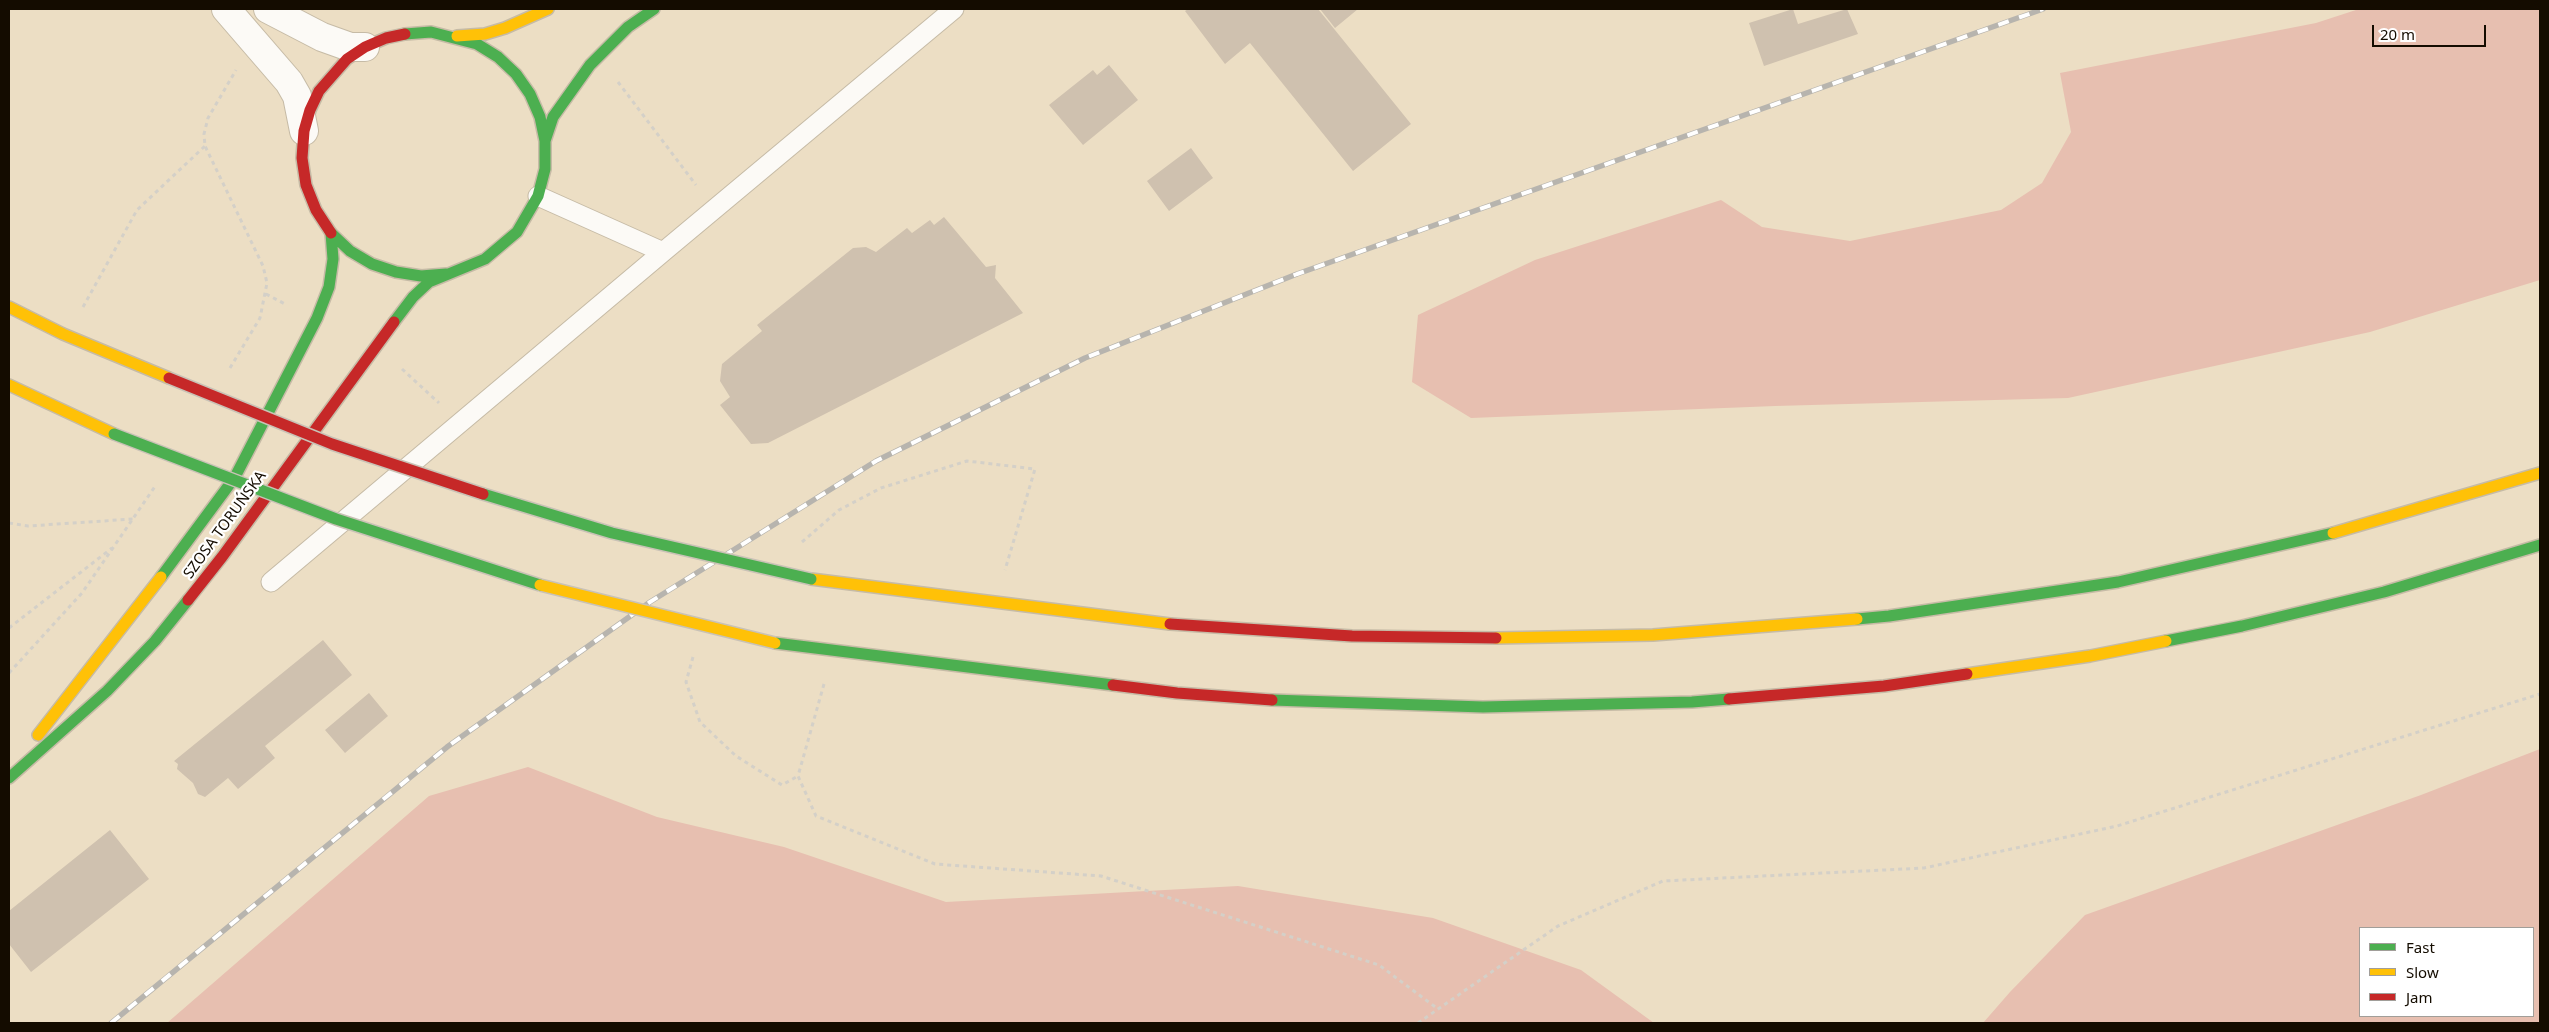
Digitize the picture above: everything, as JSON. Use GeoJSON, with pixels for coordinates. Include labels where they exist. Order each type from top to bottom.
{"type":"FeatureCollection","features":[{"type":"Feature","properties":{"kind":"main road"},"geometry":{"type":"LineString","coordinates":[[454,36],[485,34],[505,28],[548,9]]}},
{"type":"Feature","properties":{"kind":"main road"},"geometry":{"type":"LineString","coordinates":[[545,141],[554,117],[568,93],[590,65],[628,27],[654,9]]}},
{"type":"Feature","properties":{"kind":"main road"},"geometry":{"type":"LineString","coordinates":[[431,32],[454,36],[477,44],[498,57],[516,74],[530,94],[540,117],[545,141],[545,169],[538,196],[518,232],[486,259],[446,274],[421,276],[396,272],[372,264],[357,255],[331,233],[316,210],[306,185],[302,158],[304,131],[310,110],[327,80],[347,59],[365,47],[386,38],[408,33],[431,32]]}},
{"type":"Feature","properties":{"kind":"main road","name":"SZOSA TORUŃSKA"},"geometry":{"type":"LineString","coordinates":[[9,773],[186,545],[235,477],[317,318],[329,287],[333,259],[331,233]]}},
{"type":"Feature","properties":{"kind":"main road","name":"SZOSA TORUŃSKA"},"geometry":{"type":"LineString","coordinates":[[9,778],[107,691],[155,641],[222,557],[294,456],[413,296],[429,282],[446,274]]}},
{"type":"Feature","properties":{"kind":"main road"},"geometry":{"type":"LineString","coordinates":[[9,307],[63,334],[332,444],[517,505],[612,533],[811,579],[1182,624],[1352,636],[1446,639],[1653,635],[1888,616],[2118,582],[2352,530],[2540,473]]}},
{"type":"Feature","properties":{"kind":"main road"},"geometry":{"type":"LineString","coordinates":[[9,385],[114,434],[336,519],[537,584],[775,643],[1177,694],[1305,702],[1484,707],[1692,702],[1884,686],[2090,656],[2242,626],[2384,592],[2540,545]]}},
{"type":"Feature","properties":{"kind":"street"},"geometry":{"type":"LineString","coordinates":[[226,9],[290,82],[297,96],[304,131]]}},
{"type":"Feature","properties":{"kind":"street"},"geometry":{"type":"LineString","coordinates":[[268,9],[322,37],[350,47],[365,47]]}},
{"type":"Feature","properties":{"kind":"lane"},"geometry":{"type":"LineString","coordinates":[[271,582],[954,9]]}},
{"type":"Feature","properties":{"kind":"lane"},"geometry":{"type":"LineString","coordinates":[[538,196],[663,252]]}},
{"type":"Feature","properties":{"kind":"path"},"geometry":{"type":"LineString","coordinates":[[229,369],[260,318],[267,283],[263,266],[205,146],[204,134],[208,118],[240,62]]}},
{"type":"Feature","properties":{"kind":"path"},"geometry":{"type":"LineString","coordinates":[[613,75],[714,210]]}},
{"type":"Feature","properties":{"kind":"path"},"geometry":{"type":"LineString","coordinates":[[82,309],[137,210],[205,146]]}},
{"type":"Feature","properties":{"kind":"path"},"geometry":{"type":"LineString","coordinates":[[266,294],[288,305]]}},
{"type":"Feature","properties":{"kind":"path"},"geometry":{"type":"LineString","coordinates":[[398,366],[460,423]]}},
{"type":"Feature","properties":{"kind":"path"},"geometry":{"type":"LineString","coordinates":[[1007,568],[1035,468]]}},
{"type":"Feature","properties":{"kind":"path"},"geometry":{"type":"LineString","coordinates":[[9,673],[82,593],[161,478]]}},
{"type":"Feature","properties":{"kind":"path"},"geometry":{"type":"LineString","coordinates":[[9,523],[28,526],[133,519]]}},
{"type":"Feature","properties":{"kind":"path"},"geometry":{"type":"LineString","coordinates":[[9,628],[114,546]]}},
{"type":"Feature","properties":{"kind":"path"},"geometry":{"type":"LineString","coordinates":[[824,684],[798,776],[816,816],[934,864],[1101,876],[1379,965],[1438,1009]]}},
{"type":"Feature","properties":{"kind":"path"},"geometry":{"type":"LineString","coordinates":[[1418,1023],[1558,926],[1663,881],[1924,868],[2117,826],[2540,694]]}},
{"type":"Feature","properties":{"kind":"shaded area"},"geometry":{"type":"Polygon","coordinates":[[[2359,9],[2540,9],[2540,280],[2370,332],[2068,398],[1775,406],[1471,418],[1412,382],[1418,315],[1535,260],[1721,200],[1762,227],[1850,241],[2001,210],[2042,183],[2071,132],[2060,73],[2316,23],[2359,9]]]}},
{"type":"Feature","properties":{"kind":"shaded area"},"geometry":{"type":"Polygon","coordinates":[[[2540,749],[2540,1023],[1983,1023],[2010,992],[2085,915],[2421,795],[2540,749]]]}},
{"type":"Feature","properties":{"kind":"shaded area"},"geometry":{"type":"Polygon","coordinates":[[[528,767],[657,817],[784,847],[946,902],[1238,886],[1433,918],[1581,970],[1654,1023],[167,1023],[429,796],[528,767]]]}},
{"type":"Feature","properties":{"kind":"building"},"geometry":{"type":"Polygon","coordinates":[[[1188,9],[1318,9],[1411,124],[1353,171],[1250,43],[1225,64],[1185,11],[1188,9]]]}},
{"type":"Feature","properties":{"kind":"building"},"geometry":{"type":"Polygon","coordinates":[[[1320,9],[1358,9],[1335,28],[1320,9]]]}},
{"type":"Feature","properties":{"kind":"building"},"geometry":{"type":"Polygon","coordinates":[[[1793,9],[1798,24],[1847,9],[1858,34],[1764,66],[1749,23],[1793,9]]]}},
{"type":"Feature","properties":{"kind":"building"},"geometry":{"type":"Polygon","coordinates":[[[1109,65],[1138,100],[1083,145],[1049,105],[1093,70],[1097,75],[1109,65]]]}},
{"type":"Feature","properties":{"kind":"building"},"geometry":{"type":"Polygon","coordinates":[[[1191,148],[1213,178],[1169,211],[1147,181],[1191,148]]]}},
{"type":"Feature","properties":{"kind":"building"},"geometry":{"type":"Polygon","coordinates":[[[944,217],[986,267],[996,265],[995,278],[1023,313],[768,443],[751,444],[720,405],[730,397],[720,381],[722,364],[762,331],[757,325],[853,248],[866,247],[876,252],[907,228],[912,233],[930,220],[934,225],[944,217]]]}},
{"type":"Feature","properties":{"kind":"building"},"geometry":{"type":"Polygon","coordinates":[[[323,640],[352,675],[265,746],[275,758],[238,789],[228,778],[205,797],[198,794],[193,783],[177,769],[178,764],[174,761],[323,640]]]}},
{"type":"Feature","properties":{"kind":"building"},"geometry":{"type":"Polygon","coordinates":[[[369,693],[388,716],[345,753],[325,730],[369,693]]]}},
{"type":"Feature","properties":{"kind":"building"},"geometry":{"type":"Polygon","coordinates":[[[110,830],[149,879],[31,972],[9,944],[9,911],[110,830]]]}},
{"type":"Feature","properties":{"kind":"railway"},"geometry":{"type":"LineString","coordinates":[[111,1023],[447,747],[650,602],[876,461],[1085,358],[1297,274],[2043,9]]}},
{"type":"Feature","properties":{"kind":"traffic: fast"},"geometry":{"type":"LineString","coordinates":[[545,141],[553,117],[590,65],[628,27],[654,9]]}},
{"type":"Feature","properties":{"kind":"traffic: fast"},"geometry":{"type":"LineString","coordinates":[[394,322],[413,297],[429,282],[485,259],[517,232],[538,196],[545,169],[545,141],[540,117],[530,94],[516,74],[498,57],[477,44],[431,32],[405,34]]}},
{"type":"Feature","properties":{"kind":"traffic: fast"},"geometry":{"type":"LineString","coordinates":[[161,577],[235,477],[317,318],[329,287],[333,259],[331,233]]}},
{"type":"Feature","properties":{"kind":"traffic: fast"},"geometry":{"type":"LineString","coordinates":[[331,233],[350,251],[372,264],[396,272],[421,276],[446,274]]}},
{"type":"Feature","properties":{"kind":"traffic: fast"},"geometry":{"type":"LineString","coordinates":[[114,434],[336,519],[540,585]]}},
{"type":"Feature","properties":{"kind":"traffic: fast"},"geometry":{"type":"LineString","coordinates":[[483,494],[612,533],[811,579]]}},
{"type":"Feature","properties":{"kind":"traffic: fast"},"geometry":{"type":"LineString","coordinates":[[1857,619],[1889,616],[2118,582],[2333,533]]}},
{"type":"Feature","properties":{"kind":"traffic: fast"},"geometry":{"type":"LineString","coordinates":[[2166,641],[2242,626],[2384,592],[2540,545]]}},
{"type":"Feature","properties":{"kind":"traffic: fast"},"geometry":{"type":"LineString","coordinates":[[9,778],[107,691],[155,641],[188,600]]}},
{"type":"Feature","properties":{"kind":"traffic: fast"},"geometry":{"type":"LineString","coordinates":[[775,643],[1113,685]]}},
{"type":"Feature","properties":{"kind":"traffic: fast"},"geometry":{"type":"LineString","coordinates":[[1272,700],[1483,707],[1692,702],[1729,699]]}},
{"type":"Feature","properties":{"kind":"traffic: slow"},"geometry":{"type":"LineString","coordinates":[[457,36],[485,34],[505,28],[548,9]]}},
{"type":"Feature","properties":{"kind":"traffic: slow"},"geometry":{"type":"LineString","coordinates":[[9,307],[63,334],[169,378]]}},
{"type":"Feature","properties":{"kind":"traffic: slow"},"geometry":{"type":"LineString","coordinates":[[9,385],[114,434]]}},
{"type":"Feature","properties":{"kind":"traffic: slow"},"geometry":{"type":"LineString","coordinates":[[2333,533],[2540,473]]}},
{"type":"Feature","properties":{"kind":"traffic: slow"},"geometry":{"type":"LineString","coordinates":[[38,735],[161,577]]}},
{"type":"Feature","properties":{"kind":"traffic: slow"},"geometry":{"type":"LineString","coordinates":[[811,579],[1170,624]]}},
{"type":"Feature","properties":{"kind":"traffic: slow"},"geometry":{"type":"LineString","coordinates":[[540,585],[775,643]]}},
{"type":"Feature","properties":{"kind":"traffic: slow"},"geometry":{"type":"LineString","coordinates":[[1496,638],[1653,635],[1857,619]]}},
{"type":"Feature","properties":{"kind":"traffic: slow"},"geometry":{"type":"LineString","coordinates":[[1967,674],[2090,656],[2166,641]]}},
{"type":"Feature","properties":{"kind":"traffic: jam"},"geometry":{"type":"LineString","coordinates":[[331,233],[316,210],[306,185],[302,158],[304,131],[310,110],[319,91],[347,59],[365,47],[386,38],[405,34]]}},
{"type":"Feature","properties":{"kind":"traffic: jam"},"geometry":{"type":"LineString","coordinates":[[188,600],[222,557],[394,322]]}},
{"type":"Feature","properties":{"kind":"traffic: jam"},"geometry":{"type":"LineString","coordinates":[[169,378],[332,444],[483,494]]}},
{"type":"Feature","properties":{"kind":"traffic: jam"},"geometry":{"type":"LineString","coordinates":[[1170,624],[1352,636],[1496,638]]}},
{"type":"Feature","properties":{"kind":"traffic: jam"},"geometry":{"type":"LineString","coordinates":[[1729,699],[1884,686],[1967,674]]}},
{"type":"Feature","properties":{"kind":"traffic: jam"},"geometry":{"type":"LineString","coordinates":[[1113,685],[1177,693],[1272,700]]}}]}
